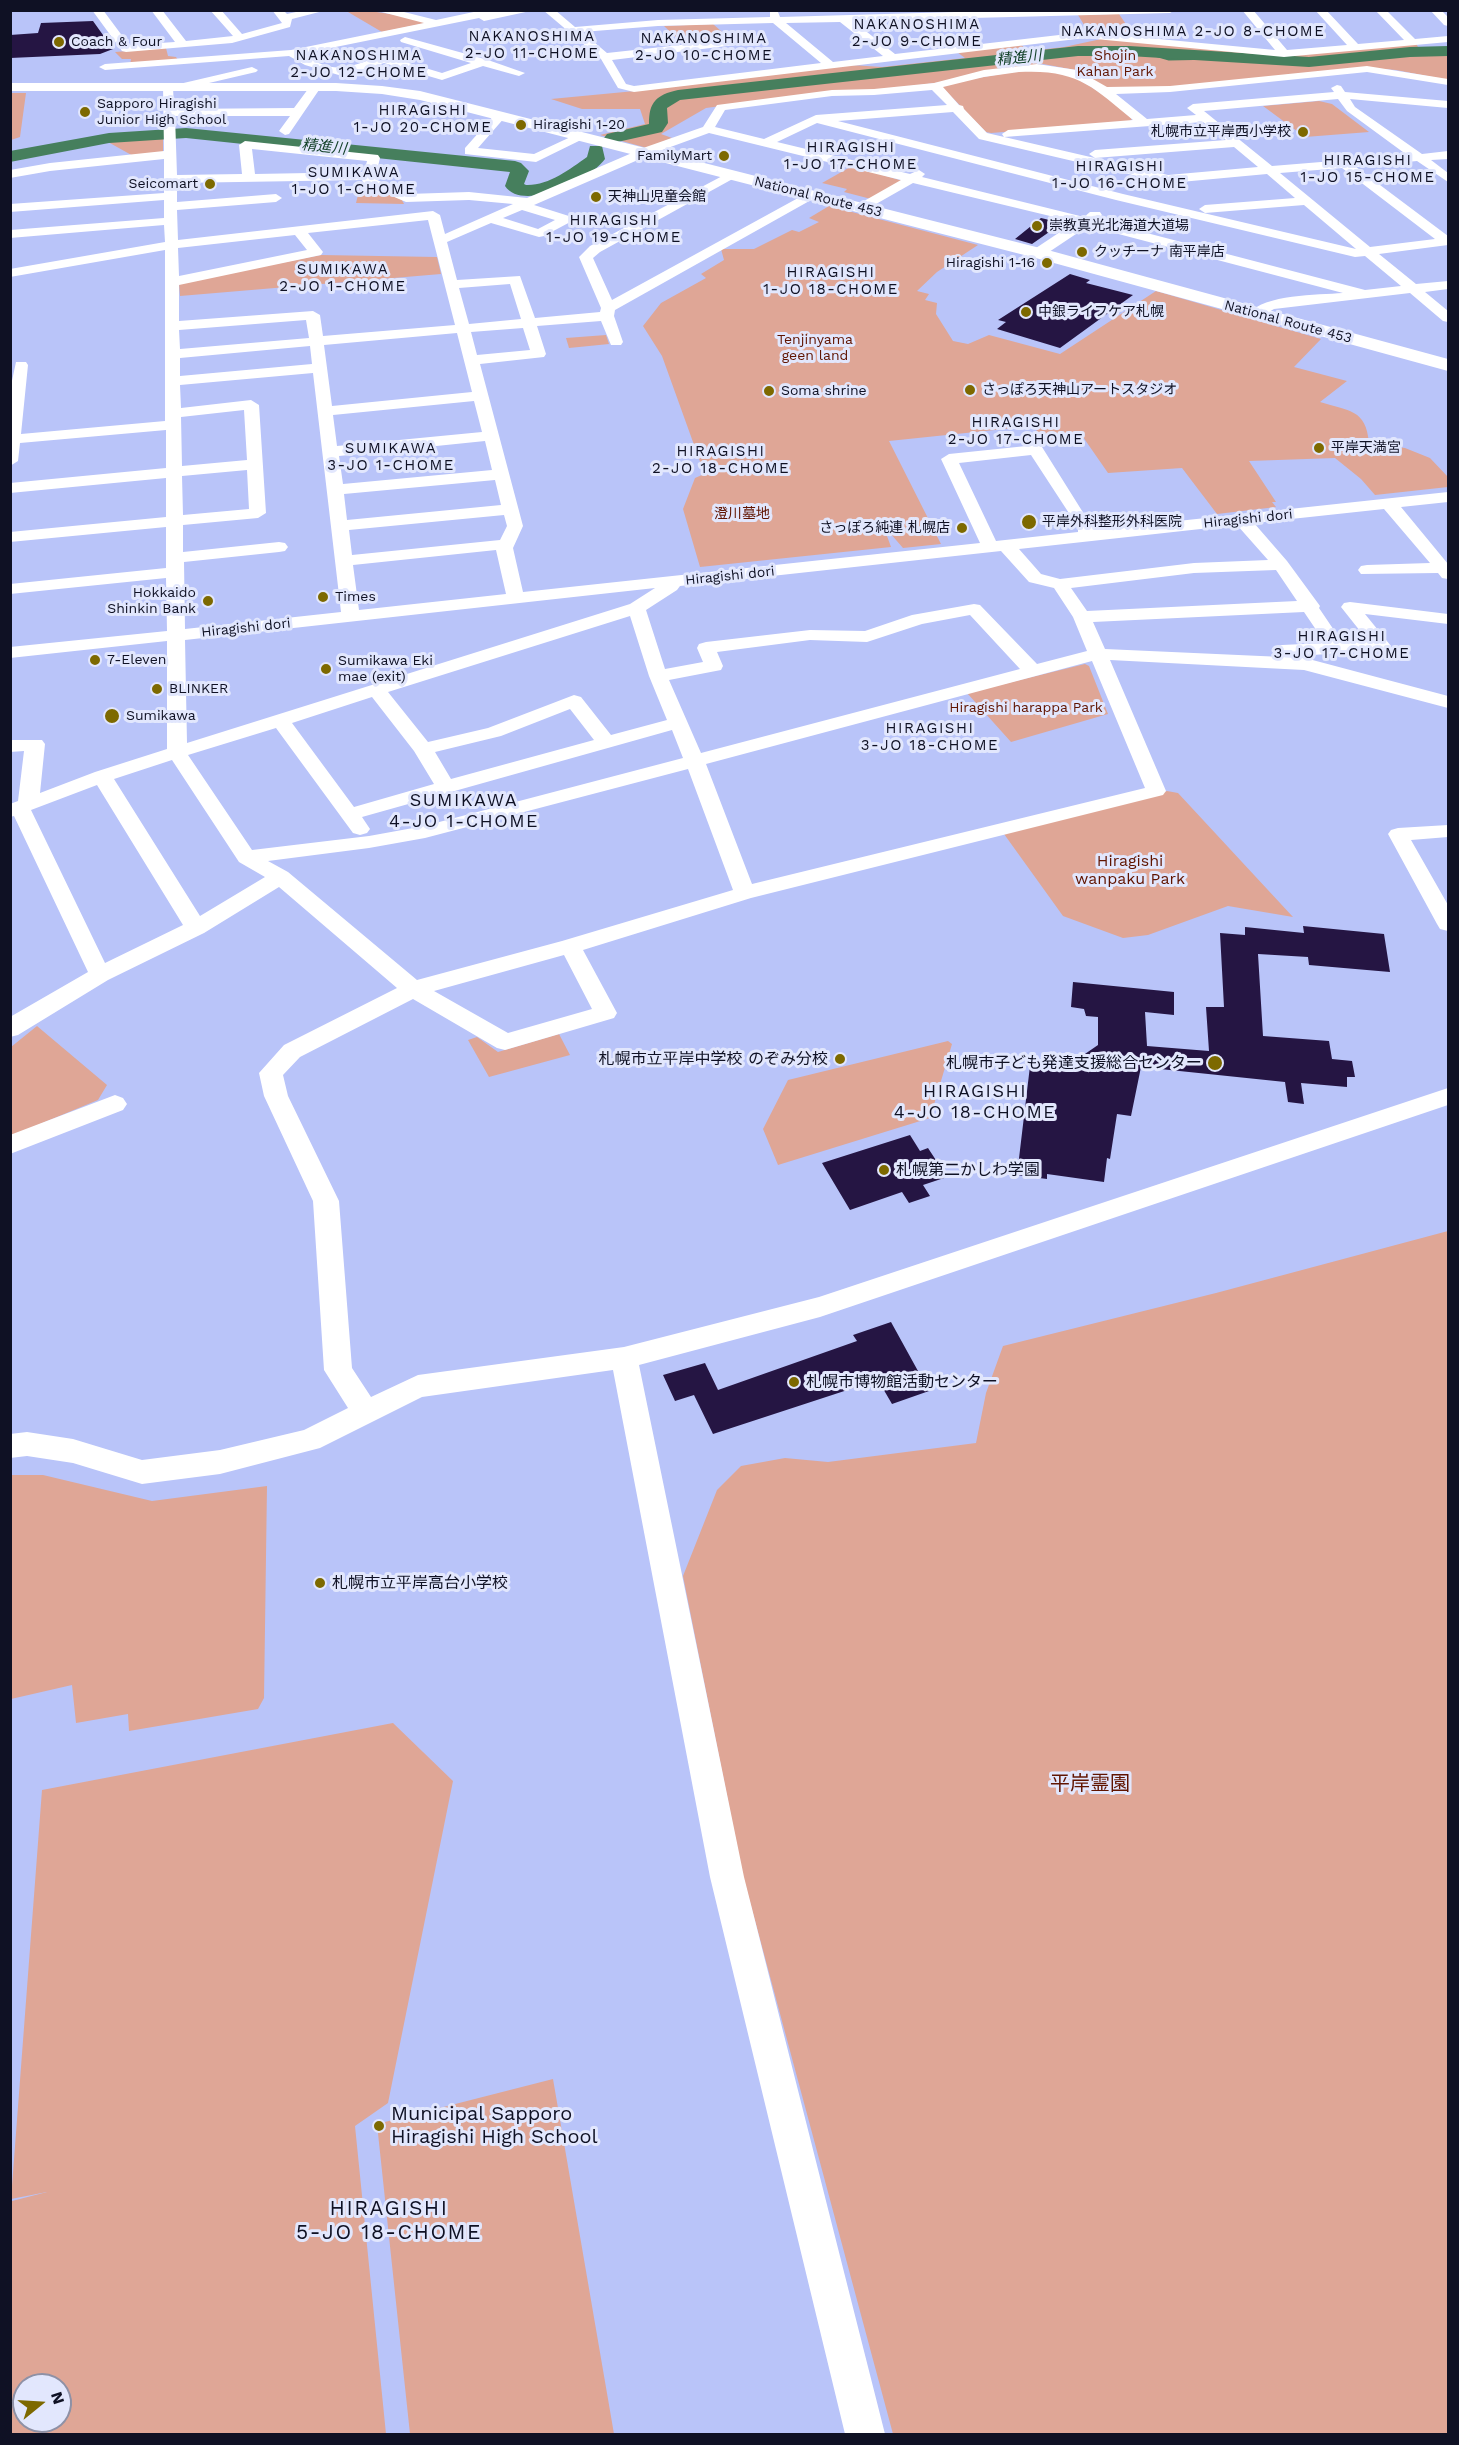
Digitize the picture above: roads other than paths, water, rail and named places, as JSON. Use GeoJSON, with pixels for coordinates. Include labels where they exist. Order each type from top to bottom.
{"type":"FeatureCollection","features":[{"type":"Feature","properties":{"kind":"highway","name":"National Route 453"},"geometry":{"type":"LineString","coordinates":[[10,87],[315,87],[400,92],[732,177],[814,195],[1449,364]]}},
{"type":"Feature","properties":{"kind":"street"},"geometry":{"type":"LineString","coordinates":[[97,10],[126,49],[240,38],[286,25],[288,21],[280,14]]}},
{"type":"Feature","properties":{"kind":"street"},"geometry":{"type":"LineString","coordinates":[[156,10],[183,44]]}},
{"type":"Feature","properties":{"kind":"street"},"geometry":{"type":"LineString","coordinates":[[215,10],[240,38]]}},
{"type":"Feature","properties":{"kind":"street"},"geometry":{"type":"LineString","coordinates":[[280,14],[322,10]]}},
{"type":"Feature","properties":{"kind":"street"},"geometry":{"type":"LineString","coordinates":[[379,10],[440,22]]}},
{"type":"Feature","properties":{"kind":"street"},"geometry":{"type":"LineString","coordinates":[[105,67],[291,53],[482,12],[501,10]]}},
{"type":"Feature","properties":{"kind":"street"},"geometry":{"type":"LineString","coordinates":[[530,10],[448,25],[173,87],[169,113],[177,753],[246,857],[280,877],[413,989],[505,1042],[606,1012],[570,946]]}},
{"type":"Feature","properties":{"kind":"street"},"geometry":{"type":"LineString","coordinates":[[309,63],[543,10]]}},
{"type":"Feature","properties":{"kind":"street"},"geometry":{"type":"LineString","coordinates":[[548,10],[604,57],[622,86],[634,89],[766,69],[831,66],[1015,44],[1082,31]]}},
{"type":"Feature","properties":{"kind":"street"},"geometry":{"type":"LineString","coordinates":[[650,10],[653,24],[670,41]]}},
{"type":"Feature","properties":{"kind":"street"},"geometry":{"type":"LineString","coordinates":[[1247,10],[1284,54]]}},
{"type":"Feature","properties":{"kind":"street"},"geometry":{"type":"LineString","coordinates":[[1320,10],[1355,47]]}},
{"type":"Feature","properties":{"kind":"street"},"geometry":{"type":"LineString","coordinates":[[1380,10],[1412,42]]}},
{"type":"Feature","properties":{"kind":"street"},"geometry":{"type":"LineString","coordinates":[[1435,10],[1449,23]]}},
{"type":"Feature","properties":{"kind":"street"},"geometry":{"type":"LineString","coordinates":[[572,30],[714,22],[775,15],[843,19],[890,14],[909,17],[973,13],[1148,11],[1170,13]]}},
{"type":"Feature","properties":{"kind":"street"},"geometry":{"type":"LineString","coordinates":[[1122,12],[1143,40]]}},
{"type":"Feature","properties":{"kind":"street"},"geometry":{"type":"LineString","coordinates":[[973,13],[1015,44]]}},
{"type":"Feature","properties":{"kind":"street"},"geometry":{"type":"LineString","coordinates":[[1071,13],[1082,31]]}},
{"type":"Feature","properties":{"kind":"street"},"geometry":{"type":"LineString","coordinates":[[775,15],[831,66]]}},
{"type":"Feature","properties":{"kind":"street"},"geometry":{"type":"LineString","coordinates":[[909,17],[954,51]]}},
{"type":"Feature","properties":{"kind":"street"},"geometry":{"type":"LineString","coordinates":[[843,19],[893,58]]}},
{"type":"Feature","properties":{"kind":"street"},"geometry":{"type":"LineString","coordinates":[[604,57],[670,41],[740,46],[714,22]]}},
{"type":"Feature","properties":{"kind":"street"},"geometry":{"type":"LineString","coordinates":[[1053,27],[1143,40],[1284,54],[1449,39]]}},
{"type":"Feature","properties":{"kind":"street"},"geometry":{"type":"LineString","coordinates":[[405,40],[519,73]]}},
{"type":"Feature","properties":{"kind":"street"},"geometry":{"type":"LineString","coordinates":[[359,51],[442,77],[484,62]]}},
{"type":"Feature","properties":{"kind":"street"},"geometry":{"type":"LineString","coordinates":[[291,53],[309,63],[342,73],[384,59]]}},
{"type":"Feature","properties":{"kind":"street"},"geometry":{"type":"LineString","coordinates":[[708,129],[721,107],[832,93],[874,92],[935,86],[957,79],[1042,66],[1071,71],[1105,91],[1144,123]]}},
{"type":"Feature","properties":{"kind":"street"},"geometry":{"type":"LineString","coordinates":[[1105,91],[1170,89],[1366,69],[1449,82]]}},
{"type":"Feature","properties":{"kind":"street"},"geometry":{"type":"LineString","coordinates":[[1325,74],[1351,108],[1449,178]]}},
{"type":"Feature","properties":{"kind":"street"},"geometry":{"type":"LineString","coordinates":[[935,86],[959,108],[983,136],[1168,179]]}},
{"type":"Feature","properties":{"kind":"street"},"geometry":{"type":"LineString","coordinates":[[285,131],[315,87]]}},
{"type":"Feature","properties":{"kind":"street"},"geometry":{"type":"LineString","coordinates":[[1170,89],[1449,318]]}},
{"type":"Feature","properties":{"kind":"street"},"geometry":{"type":"LineString","coordinates":[[1193,108],[1342,95],[1449,104]]}},
{"type":"Feature","properties":{"kind":"street"},"geometry":{"type":"LineString","coordinates":[[1420,102],[1439,116]]}},
{"type":"Feature","properties":{"kind":"street"},"geometry":{"type":"LineString","coordinates":[[765,143],[816,119],[959,108]]}},
{"type":"Feature","properties":{"kind":"street"},"geometry":{"type":"LineString","coordinates":[[169,113],[259,117],[297,112]]}},
{"type":"Feature","properties":{"kind":"street"},"geometry":{"type":"LineString","coordinates":[[500,116],[470,151],[536,158],[581,137]]}},
{"type":"Feature","properties":{"kind":"street"},"geometry":{"type":"LineString","coordinates":[[862,208],[983,136],[1206,118]]}},
{"type":"Feature","properties":{"kind":"street"},"geometry":{"type":"LineString","coordinates":[[816,119],[1121,197],[1355,253],[1448,241]]}},
{"type":"Feature","properties":{"kind":"street"},"geometry":{"type":"LineString","coordinates":[[441,240],[643,153],[708,129],[1086,221],[1364,294]]}},
{"type":"Feature","properties":{"kind":"street"},"geometry":{"type":"LineString","coordinates":[[1071,156],[1236,143]]}},
{"type":"Feature","properties":{"kind":"street"},"geometry":{"type":"LineString","coordinates":[[10,234],[54,236],[171,208],[276,198],[255,178],[245,145],[374,158],[368,181],[406,198],[469,196],[524,203],[567,220],[539,233],[491,219]]}},
{"type":"Feature","properties":{"kind":"street"},"geometry":{"type":"LineString","coordinates":[[10,174],[30,169],[59,171],[92,158],[119,167],[170,154]]}},
{"type":"Feature","properties":{"kind":"street"},"geometry":{"type":"LineString","coordinates":[[1038,254],[1121,197],[1168,179],[1449,155]]}},
{"type":"Feature","properties":{"kind":"street"},"geometry":{"type":"LineString","coordinates":[[1345,164],[1448,241]]}},
{"type":"Feature","properties":{"kind":"street"},"geometry":{"type":"LineString","coordinates":[[170,179],[369,176]]}},
{"type":"Feature","properties":{"kind":"street"},"geometry":{"type":"LineString","coordinates":[[616,342],[586,257],[595,249],[732,177]]}},
{"type":"Feature","properties":{"kind":"street"},"geometry":{"type":"LineString","coordinates":[[10,208],[57,200],[119,195],[171,208]]}},
{"type":"Feature","properties":{"kind":"street"},"geometry":{"type":"LineString","coordinates":[[173,354],[528,323],[607,312],[814,195]]}},
{"type":"Feature","properties":{"kind":"street"},"geometry":{"type":"LineString","coordinates":[[429,199],[515,526],[504,548],[516,599]]}},
{"type":"Feature","properties":{"kind":"street"},"geometry":{"type":"LineString","coordinates":[[54,236],[57,200]]}},
{"type":"Feature","properties":{"kind":"street"},"geometry":{"type":"LineString","coordinates":[[1189,213],[1306,201]]}},
{"type":"Feature","properties":{"kind":"street"},"geometry":{"type":"LineString","coordinates":[[10,273],[171,245],[433,215]]}},
{"type":"Feature","properties":{"kind":"street"},"geometry":{"type":"LineString","coordinates":[[172,282],[316,252],[299,231]]}},
{"type":"Feature","properties":{"kind":"street"},"geometry":{"type":"LineString","coordinates":[[453,284],[515,279],[539,354],[472,360]]}},
{"type":"Feature","properties":{"kind":"street"},"geometry":{"type":"LineString","coordinates":[[1255,314],[1270,305],[1449,285]]}},
{"type":"Feature","properties":{"kind":"street"},"geometry":{"type":"LineString","coordinates":[[173,326],[313,315],[351,617]]}},
{"type":"Feature","properties":{"kind":"street"},"geometry":{"type":"LineString","coordinates":[[10,461],[21,364]]}},
{"type":"Feature","properties":{"kind":"street"},"geometry":{"type":"LineString","coordinates":[[173,381],[319,368]]}},
{"type":"Feature","properties":{"kind":"street"},"geometry":{"type":"LineString","coordinates":[[324,411],[481,396]]}},
{"type":"Feature","properties":{"kind":"street"},"geometry":{"type":"LineString","coordinates":[[10,537],[258,513],[251,405],[173,419],[13,439]]}},
{"type":"Feature","properties":{"kind":"street"},"geometry":{"type":"LineString","coordinates":[[329,452],[491,436]]}},
{"type":"Feature","properties":{"kind":"street"},"geometry":{"type":"LineString","coordinates":[[1086,537],[1086,527],[1036,450],[949,459],[998,547],[1020,559],[1035,578],[1060,584],[1194,568],[1281,565]]}},
{"type":"Feature","properties":{"kind":"street"},"geometry":{"type":"LineString","coordinates":[[10,488],[254,464]]}},
{"type":"Feature","properties":{"kind":"street"},"geometry":{"type":"LineString","coordinates":[[335,490],[501,474]]}},
{"type":"Feature","properties":{"kind":"street","name":"Hiragishi dori"},"geometry":{"type":"LineString","coordinates":[[10,653],[1449,497]]}},
{"type":"Feature","properties":{"kind":"street"},"geometry":{"type":"LineString","coordinates":[[1389,504],[1446,571]]}},
{"type":"Feature","properties":{"kind":"street"},"geometry":{"type":"LineString","coordinates":[[339,526],[510,509]]}},
{"type":"Feature","properties":{"kind":"street"},"geometry":{"type":"LineString","coordinates":[[1242,520],[1281,565],[1311,606],[1337,648]]}},
{"type":"Feature","properties":{"kind":"street"},"geometry":{"type":"LineString","coordinates":[[344,561],[506,544]]}},
{"type":"Feature","properties":{"kind":"street"},"geometry":{"type":"LineString","coordinates":[[10,589],[279,547]]}},
{"type":"Feature","properties":{"kind":"street"},"geometry":{"type":"LineString","coordinates":[[1367,570],[1446,571]]}},
{"type":"Feature","properties":{"kind":"street"},"geometry":{"type":"LineString","coordinates":[[20,808],[102,776],[636,608],[677,582]]}},
{"type":"Feature","properties":{"kind":"street"},"geometry":{"type":"LineString","coordinates":[[365,1411],[338,1370],[326,1202],[276,1096],[272,1073],[292,1051],[413,989],[570,946],[744,893],[1156,791],[1082,617],[1060,584]]}},
{"type":"Feature","properties":{"kind":"street"},"geometry":{"type":"LineString","coordinates":[[1082,617],[1311,606]]}},
{"type":"Feature","properties":{"kind":"street"},"geometry":{"type":"LineString","coordinates":[[1235,661],[1245,654],[1382,646],[1350,607],[1449,619]]}},
{"type":"Feature","properties":{"kind":"street"},"geometry":{"type":"LineString","coordinates":[[636,608],[657,676],[694,759],[744,893]]}},
{"type":"Feature","properties":{"kind":"street"},"geometry":{"type":"LineString","coordinates":[[657,676],[714,666],[706,648],[810,635],[867,637],[918,619],[974,609],[1032,670]]}},
{"type":"Feature","properties":{"kind":"street"},"geometry":{"type":"LineString","coordinates":[[246,857],[369,842],[425,832],[1098,654],[1305,664],[1449,702]]}},
{"type":"Feature","properties":{"kind":"street"},"geometry":{"type":"LineString","coordinates":[[375,689],[423,749],[446,787]]}},
{"type":"Feature","properties":{"kind":"street"},"geometry":{"type":"LineString","coordinates":[[423,749],[494,732],[574,701],[607,743]]}},
{"type":"Feature","properties":{"kind":"street"},"geometry":{"type":"LineString","coordinates":[[279,720],[369,842]]}},
{"type":"Feature","properties":{"kind":"street"},"geometry":{"type":"LineString","coordinates":[[350,814],[677,723]]}},
{"type":"Feature","properties":{"kind":"street"},"geometry":{"type":"LineString","coordinates":[[10,746],[35,744],[20,808],[100,975]]}},
{"type":"Feature","properties":{"kind":"street"},"geometry":{"type":"LineString","coordinates":[[102,776],[196,928]]}},
{"type":"Feature","properties":{"kind":"street"},"geometry":{"type":"LineString","coordinates":[[1446,916],[1398,834],[1449,831]]}},
{"type":"Feature","properties":{"kind":"street"},"geometry":{"type":"LineString","coordinates":[[10,1029],[100,975],[196,928],[280,877]]}},
{"type":"Feature","properties":{"kind":"street"},"geometry":{"type":"LineString","coordinates":[[10,1446],[27,1444],[73,1451],[142,1472],[220,1462],[310,1440],[418,1386],[624,1358],[820,1307],[1449,1096]]}},
{"type":"Feature","properties":{"kind":"street"},"geometry":{"type":"LineString","coordinates":[[10,1145],[115,1104]]}},
{"type":"Feature","properties":{"kind":"street"},"geometry":{"type":"LineString","coordinates":[[624,1358],[727,1877],[866,2434]]}},
{"type":"Feature","properties":{"kind":"waterway","name":"精進川"},"geometry":{"type":"LineString","coordinates":[[613,138],[656,128],[659,123],[658,112],[661,104],[678,95],[1078,51],[1129,51],[1309,62],[1410,52],[1448,51]]}},
{"type":"Feature","properties":{"kind":"waterway"},"geometry":{"type":"LineString","coordinates":[[1148,53],[1169,59],[1218,58]]}},
{"type":"Feature","properties":{"kind":"waterway","name":"精進川"},"geometry":{"type":"LineString","coordinates":[[10,157],[109,138],[186,133],[515,167],[520,171],[514,186],[532,191],[555,184],[579,171],[596,159],[596,150]]}},
{"type":"Feature","properties":{"kind":"place","name":"Coach & Four"},"geometry":{"type":"Point","coordinates":[59,42]}},
{"type":"Feature","properties":{"kind":"place","name":"Sapporo Hiragishi Junior High School"},"geometry":{"type":"Point","coordinates":[85,112]}},
{"type":"Feature","properties":{"kind":"place","name":"Hiragishi 1-20"},"geometry":{"type":"Point","coordinates":[521,125]}},
{"type":"Feature","properties":{"kind":"place","name":"札幌市立平岸西小学校"},"geometry":{"type":"Point","coordinates":[1303,132]}},
{"type":"Feature","properties":{"kind":"place","name":"FamilyMart"},"geometry":{"type":"Point","coordinates":[724,156]}},
{"type":"Feature","properties":{"kind":"place","name":"Seicomart"},"geometry":{"type":"Point","coordinates":[210,184]}},
{"type":"Feature","properties":{"kind":"place","name":"天神山児童会館"},"geometry":{"type":"Point","coordinates":[596,197]}},
{"type":"Feature","properties":{"kind":"place","name":"崇教真光北海道大道場"},"geometry":{"type":"Point","coordinates":[1037,226]}},
{"type":"Feature","properties":{"kind":"place","name":"クッチーナ 南平岸店"},"geometry":{"type":"Point","coordinates":[1082,252]}},
{"type":"Feature","properties":{"kind":"place","name":"Hiragishi 1-16"},"geometry":{"type":"Point","coordinates":[1047,263]}},
{"type":"Feature","properties":{"kind":"place","name":"中銀ライフケア札幌"},"geometry":{"type":"Point","coordinates":[1026,312]}},
{"type":"Feature","properties":{"kind":"place","name":"さっぽろ天神山アートスタジオ"},"geometry":{"type":"Point","coordinates":[970,390]}},
{"type":"Feature","properties":{"kind":"place","name":"Soma shrine"},"geometry":{"type":"Point","coordinates":[769,391]}},
{"type":"Feature","properties":{"kind":"place","name":"平岸天満宮"},"geometry":{"type":"Point","coordinates":[1319,448]}},
{"type":"Feature","properties":{"kind":"place","name":"平岸外科整形外科医院"},"geometry":{"type":"Point","coordinates":[1029,522]}},
{"type":"Feature","properties":{"kind":"place","name":"さっぽろ純連 札幌店"},"geometry":{"type":"Point","coordinates":[962,528]}},
{"type":"Feature","properties":{"kind":"place","name":"Times"},"geometry":{"type":"Point","coordinates":[323,597]}},
{"type":"Feature","properties":{"kind":"place","name":"Hokkaido Shinkin Bank"},"geometry":{"type":"Point","coordinates":[208,601]}},
{"type":"Feature","properties":{"kind":"place","name":"7-Eleven"},"geometry":{"type":"Point","coordinates":[95,660]}},
{"type":"Feature","properties":{"kind":"place","name":"Sumikawa Eki mae (exit)"},"geometry":{"type":"Point","coordinates":[326,669]}},
{"type":"Feature","properties":{"kind":"place","name":"BLINKER"},"geometry":{"type":"Point","coordinates":[157,689]}},
{"type":"Feature","properties":{"kind":"place","name":"Sumikawa"},"geometry":{"type":"Point","coordinates":[112,716]}},
{"type":"Feature","properties":{"kind":"place","name":"札幌市立平岸中学校 のぞみ分校"},"geometry":{"type":"Point","coordinates":[840,1059]}},
{"type":"Feature","properties":{"kind":"place","name":"札幌市子ども発達支援総合センター"},"geometry":{"type":"Point","coordinates":[1215,1063]}},
{"type":"Feature","properties":{"kind":"place","name":"札幌第二かしわ学園"},"geometry":{"type":"Point","coordinates":[884,1170]}},
{"type":"Feature","properties":{"kind":"place","name":"札幌市博物館活動センター"},"geometry":{"type":"Point","coordinates":[794,1382]}},
{"type":"Feature","properties":{"kind":"place","name":"札幌市立平岸高台小学校"},"geometry":{"type":"Point","coordinates":[320,1583]}},
{"type":"Feature","properties":{"kind":"place","name":"Municipal Sapporo Hiragishi High School"},"geometry":{"type":"Point","coordinates":[379,2126]}},
{"type":"Feature","properties":{"kind":"district","name":"NAKANOSHIMA 2-JO 8-CHOME"},"geometry":{"type":"Point","coordinates":[1193,32]}},
{"type":"Feature","properties":{"kind":"district","name":"NAKANOSHIMA 2-JO 9-CHOME"},"geometry":{"type":"Point","coordinates":[917,34]}},
{"type":"Feature","properties":{"kind":"district","name":"NAKANOSHIMA 2-JO 11-CHOME"},"geometry":{"type":"Point","coordinates":[532,46]}},
{"type":"Feature","properties":{"kind":"district","name":"NAKANOSHIMA 2-JO 10-CHOME"},"geometry":{"type":"Point","coordinates":[704,48]}},
{"type":"Feature","properties":{"kind":"district","name":"NAKANOSHIMA 2-JO 12-CHOME"},"geometry":{"type":"Point","coordinates":[359,64]}},
{"type":"Feature","properties":{"kind":"district","name":"HIRAGISHI 1-JO 20-CHOME"},"geometry":{"type":"Point","coordinates":[423,120]}},
{"type":"Feature","properties":{"kind":"district","name":"HIRAGISHI 1-JO 17-CHOME"},"geometry":{"type":"Point","coordinates":[851,156]}},
{"type":"Feature","properties":{"kind":"district","name":"HIRAGISHI 1-JO 15-CHOME"},"geometry":{"type":"Point","coordinates":[1368,170]}},
{"type":"Feature","properties":{"kind":"district","name":"HIRAGISHI 1-JO 16-CHOME"},"geometry":{"type":"Point","coordinates":[1120,176]}},
{"type":"Feature","properties":{"kind":"district","name":"SUMIKAWA 1-JO 1-CHOME"},"geometry":{"type":"Point","coordinates":[354,182]}},
{"type":"Feature","properties":{"kind":"district","name":"HIRAGISHI 1-JO 19-CHOME"},"geometry":{"type":"Point","coordinates":[614,230]}},
{"type":"Feature","properties":{"kind":"district","name":"SUMIKAWA 2-JO 1-CHOME"},"geometry":{"type":"Point","coordinates":[343,278]}},
{"type":"Feature","properties":{"kind":"district","name":"HIRAGISHI 1-JO 18-CHOME"},"geometry":{"type":"Point","coordinates":[831,282]}},
{"type":"Feature","properties":{"kind":"district","name":"HIRAGISHI 2-JO 17-CHOME"},"geometry":{"type":"Point","coordinates":[1016,432]}},
{"type":"Feature","properties":{"kind":"district","name":"SUMIKAWA 3-JO 1-CHOME"},"geometry":{"type":"Point","coordinates":[391,458]}},
{"type":"Feature","properties":{"kind":"district","name":"HIRAGISHI 2-JO 18-CHOME"},"geometry":{"type":"Point","coordinates":[721,460]}},
{"type":"Feature","properties":{"kind":"district","name":"HIRAGISHI 3-JO 17-CHOME"},"geometry":{"type":"Point","coordinates":[1342,646]}},
{"type":"Feature","properties":{"kind":"district","name":"HIRAGISHI 3-JO 18-CHOME"},"geometry":{"type":"Point","coordinates":[930,738]}},
{"type":"Feature","properties":{"kind":"district","name":"SUMIKAWA 4-JO 1-CHOME"},"geometry":{"type":"Point","coordinates":[464,811]}},
{"type":"Feature","properties":{"kind":"district","name":"HIRAGISHI 4-JO 18-CHOME"},"geometry":{"type":"Point","coordinates":[975,1102]}},
{"type":"Feature","properties":{"kind":"district","name":"HIRAGISHI 5-JO 18-CHOME"},"geometry":{"type":"Point","coordinates":[389,2221]}},
{"type":"Feature","properties":{"kind":"park label","name":"Shojin Kahan Park"},"geometry":{"type":"Point","coordinates":[1115,64]}},
{"type":"Feature","properties":{"kind":"park label","name":"Tenjinyama geen land"},"geometry":{"type":"Point","coordinates":[815,348]}},
{"type":"Feature","properties":{"kind":"park label","name":"澄川墓地"},"geometry":{"type":"Point","coordinates":[742,514]}},
{"type":"Feature","properties":{"kind":"park label","name":"Hiragishi harappa Park"},"geometry":{"type":"Point","coordinates":[1026,708]}},
{"type":"Feature","properties":{"kind":"park label","name":"Hiragishi wanpaku Park"},"geometry":{"type":"Point","coordinates":[1130,870]}},
{"type":"Feature","properties":{"kind":"park label","name":"平岸霊園"},"geometry":{"type":"Point","coordinates":[1090,1784]}}]}
